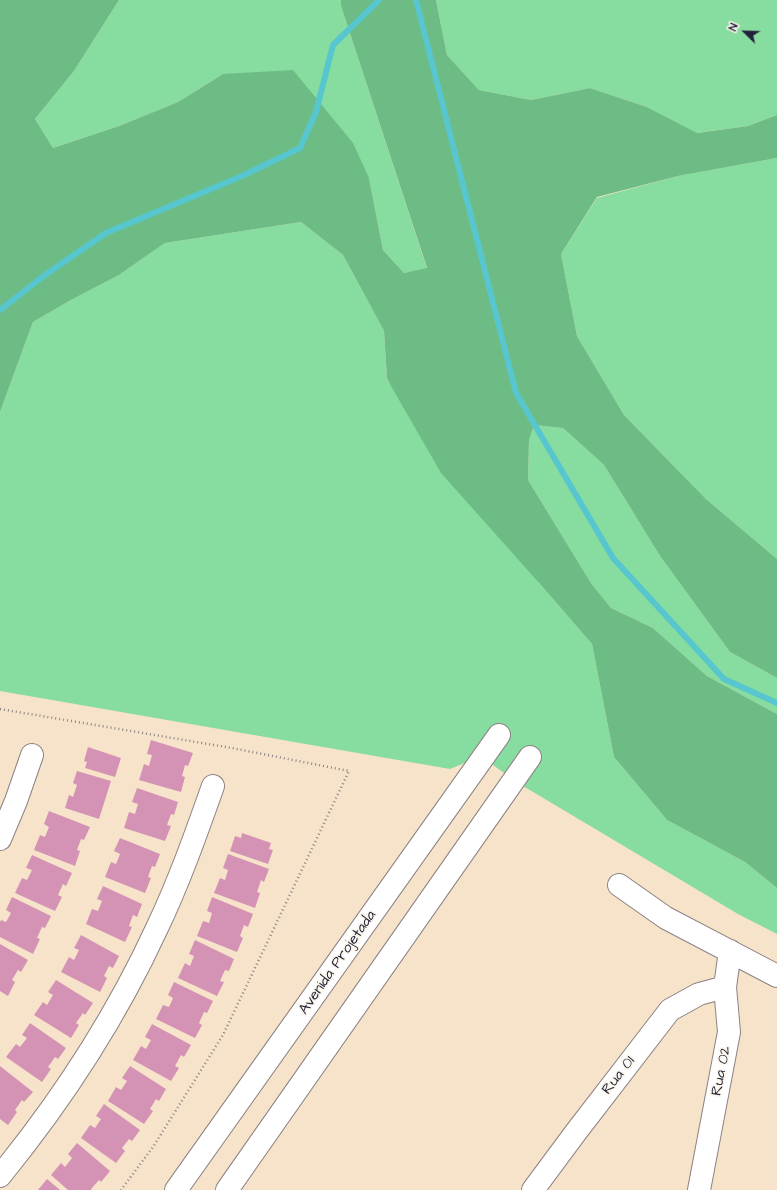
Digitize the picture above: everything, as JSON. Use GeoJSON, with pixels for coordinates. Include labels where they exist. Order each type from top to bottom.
{"type":"FeatureCollection","features":[{"type":"Feature","properties":{"kind":"street","name":"Avenida Projetada"},"geometry":{"type":"LineString","coordinates":[[176,1190],[499,735]]}},
{"type":"Feature","properties":{"kind":"street"},"geometry":{"type":"LineString","coordinates":[[0,839],[16,801],[32,755]]}},
{"type":"Feature","properties":{"kind":"street"},"geometry":{"type":"LineString","coordinates":[[227,1190],[530,757]]}},
{"type":"Feature","properties":{"kind":"street"},"geometry":{"type":"LineString","coordinates":[[0,1176],[52,1109],[82,1064],[135,974],[178,882],[213,786]]}},
{"type":"Feature","properties":{"kind":"street"},"geometry":{"type":"LineString","coordinates":[[619,885],[666,918],[777,976]]}},
{"type":"Feature","properties":{"kind":"street","name":"Rua 02"},"geometry":{"type":"LineString","coordinates":[[699,1190],[729,1032],[725,987],[730,951]]}},
{"type":"Feature","properties":{"kind":"street","name":"Rua 01"},"geometry":{"type":"LineString","coordinates":[[533,1190],[670,1010],[699,994],[725,987]]}},
{"type":"Feature","properties":{"kind":"path"},"geometry":{"type":"LineString","coordinates":[[0,709],[232,748],[349,771],[223,1035],[154,1146],[121,1190]]}},
{"type":"Feature","properties":{"kind":"green space"},"geometry":{"type":"Polygon","coordinates":[[[0,0],[119,0],[74,71],[35,119],[53,148],[119,126],[178,102],[223,74],[293,70],[353,143],[369,178],[383,250],[404,273],[427,268],[341,6],[341,0],[436,0],[447,55],[479,90],[531,100],[590,88],[647,107],[697,133],[748,126],[777,115],[777,158],[678,176],[597,197],[561,254],[577,336],[624,415],[706,499],[777,559],[777,678],[730,652],[660,556],[604,465],[563,428],[534,425],[529,440],[528,480],[591,583],[611,608],[653,628],[707,676],[777,714],[777,888],[745,862],[667,820],[614,757],[592,644],[441,473],[387,379],[384,331],[343,255],[301,222],[165,243],[119,275],[33,322],[0,412],[0,0]]]}},
{"type":"Feature","properties":{"kind":"green space"},"geometry":{"type":"Polygon","coordinates":[[[119,0],[341,0],[341,6],[427,269],[404,273],[383,250],[369,178],[223,74],[178,102],[119,126],[53,148],[35,119],[74,71],[119,0]]]}},
{"type":"Feature","properties":{"kind":"green space"},"geometry":{"type":"Polygon","coordinates":[[[436,0],[777,0],[777,115],[748,126],[696,133],[647,107],[590,88],[531,100],[479,90],[447,55],[436,0]]]}},
{"type":"Feature","properties":{"kind":"green space"},"geometry":{"type":"Polygon","coordinates":[[[777,158],[777,559],[706,499],[624,415],[577,336],[561,254],[597,198],[678,176],[777,158]]]}},
{"type":"Feature","properties":{"kind":"green space"},"geometry":{"type":"Polygon","coordinates":[[[301,222],[343,255],[384,331],[387,380],[540,584],[592,644],[614,757],[667,820],[745,862],[777,888],[777,934],[738,914],[518,783],[486,760],[467,762],[450,769],[0,691],[0,412],[33,322],[119,275],[165,243],[301,222]]]}},
{"type":"Feature","properties":{"kind":"green space"},"geometry":{"type":"Polygon","coordinates":[[[534,425],[563,428],[604,465],[660,556],[730,652],[777,678],[777,714],[707,676],[653,628],[611,608],[591,583],[528,480],[529,440],[534,425]]]}},
{"type":"Feature","properties":{"kind":"building"},"geometry":{"type":"Polygon","coordinates":[[[151,740],[193,753],[188,766],[185,765],[182,776],[185,777],[181,792],[139,780],[144,764],[149,766],[152,755],[147,754],[151,740]]]}},
{"type":"Feature","properties":{"kind":"building"},"geometry":{"type":"Polygon","coordinates":[[[88,747],[121,758],[115,777],[85,768],[87,762],[84,761],[88,747]]]}},
{"type":"Feature","properties":{"kind":"building"},"geometry":{"type":"Polygon","coordinates":[[[77,771],[111,781],[99,819],[65,808],[69,795],[73,797],[77,785],[73,783],[77,771]]]}},
{"type":"Feature","properties":{"kind":"building"},"geometry":{"type":"Polygon","coordinates":[[[137,788],[178,802],[174,815],[171,814],[167,825],[171,826],[165,841],[124,828],[129,812],[135,814],[138,804],[132,802],[137,788]]]}},
{"type":"Feature","properties":{"kind":"building"},"geometry":{"type":"Polygon","coordinates":[[[49,811],[90,827],[84,840],[81,839],[77,850],[80,851],[75,866],[34,850],[40,835],[45,837],[49,827],[44,824],[49,811]]]}},
{"type":"Feature","properties":{"kind":"building"},"geometry":{"type":"Polygon","coordinates":[[[242,833],[271,843],[269,849],[273,850],[268,864],[230,851],[235,836],[241,838],[242,833]]]}},
{"type":"Feature","properties":{"kind":"building"},"geometry":{"type":"Polygon","coordinates":[[[120,838],[160,854],[155,867],[152,866],[148,877],[151,878],[145,893],[105,877],[111,862],[116,864],[120,854],[114,851],[120,838]]]}},
{"type":"Feature","properties":{"kind":"building"},"geometry":{"type":"Polygon","coordinates":[[[228,854],[269,869],[264,882],[261,880],[257,892],[260,893],[255,908],[214,893],[220,878],[225,880],[228,870],[223,868],[228,854]]]}},
{"type":"Feature","properties":{"kind":"building"},"geometry":{"type":"Polygon","coordinates":[[[32,855],[72,873],[66,886],[63,884],[58,895],[62,897],[55,911],[15,893],[22,878],[27,880],[32,870],[26,868],[32,855]]]}},
{"type":"Feature","properties":{"kind":"building"},"geometry":{"type":"Polygon","coordinates":[[[103,886],[142,904],[137,917],[133,915],[129,926],[132,927],[125,942],[86,924],[92,909],[98,911],[102,901],[97,899],[103,886]]]}},
{"type":"Feature","properties":{"kind":"building"},"geometry":{"type":"Polygon","coordinates":[[[12,897],[51,916],[45,928],[42,927],[37,938],[40,939],[33,954],[0,937],[0,922],[1,920],[6,922],[11,913],[6,910],[12,897]]]}},
{"type":"Feature","properties":{"kind":"building"},"geometry":{"type":"Polygon","coordinates":[[[212,897],[253,914],[248,927],[244,925],[240,936],[243,938],[237,952],[197,936],[203,921],[209,923],[212,913],[207,911],[212,897]]]}},
{"type":"Feature","properties":{"kind":"building"},"geometry":{"type":"Polygon","coordinates":[[[81,935],[119,956],[113,968],[109,966],[104,976],[107,978],[100,992],[61,972],[69,957],[74,960],[79,950],[74,948],[81,935]]]}},
{"type":"Feature","properties":{"kind":"building"},"geometry":{"type":"Polygon","coordinates":[[[195,940],[234,959],[229,971],[225,970],[220,981],[224,982],[217,996],[178,978],[185,963],[190,966],[194,956],[189,954],[195,940]]]}},
{"type":"Feature","properties":{"kind":"building"},"geometry":{"type":"Polygon","coordinates":[[[0,944],[28,960],[21,972],[18,970],[12,980],[15,982],[8,996],[0,991],[0,944]]]}},
{"type":"Feature","properties":{"kind":"building"},"geometry":{"type":"Polygon","coordinates":[[[56,980],[93,1003],[85,1015],[83,1013],[76,1023],[79,1025],[71,1038],[34,1015],[43,1002],[47,1005],[53,995],[48,992],[56,980]]]}},
{"type":"Feature","properties":{"kind":"building"},"geometry":{"type":"Polygon","coordinates":[[[174,982],[213,1001],[207,1013],[204,1012],[199,1023],[202,1025],[195,1038],[156,1019],[163,1005],[169,1007],[173,998],[168,995],[174,982]]]}},
{"type":"Feature","properties":{"kind":"building"},"geometry":{"type":"Polygon","coordinates":[[[30,1023],[66,1048],[58,1059],[55,1057],[48,1067],[51,1069],[42,1082],[6,1057],[16,1044],[20,1047],[27,1038],[22,1035],[30,1023]]]}},
{"type":"Feature","properties":{"kind":"building"},"geometry":{"type":"Polygon","coordinates":[[[152,1024],[191,1045],[184,1057],[181,1055],[175,1066],[179,1068],[171,1081],[133,1060],[141,1046],[146,1049],[151,1040],[145,1037],[152,1024]]]}},
{"type":"Feature","properties":{"kind":"building"},"geometry":{"type":"Polygon","coordinates":[[[0,1066],[33,1092],[24,1102],[22,1100],[15,1110],[17,1112],[8,1125],[0,1119],[0,1066]]]}},
{"type":"Feature","properties":{"kind":"building"},"geometry":{"type":"Polygon","coordinates":[[[130,1066],[166,1089],[159,1101],[156,1099],[150,1109],[153,1111],[144,1124],[108,1101],[116,1087],[121,1090],[127,1081],[122,1078],[130,1066]]]}},
{"type":"Feature","properties":{"kind":"building"},"geometry":{"type":"Polygon","coordinates":[[[104,1104],[140,1130],[132,1141],[129,1139],[122,1148],[125,1151],[116,1163],[81,1138],[90,1125],[95,1128],[101,1119],[96,1116],[104,1104]]]}},
{"type":"Feature","properties":{"kind":"building"},"geometry":{"type":"Polygon","coordinates":[[[77,1143],[110,1171],[101,1182],[99,1180],[91,1189],[92,1190],[68,1190],[51,1175],[61,1163],[65,1167],[72,1158],[68,1154],[77,1143]]]}},
{"type":"Feature","properties":{"kind":"building"},"geometry":{"type":"Polygon","coordinates":[[[47,1179],[60,1190],[38,1190],[47,1179]]]}},
{"type":"Feature","properties":{"kind":"waterway"},"geometry":{"type":"LineString","coordinates":[[0,310],[45,275],[106,233],[242,176],[300,148],[316,112],[333,45],[379,0]]}},
{"type":"Feature","properties":{"kind":"waterway"},"geometry":{"type":"LineString","coordinates":[[416,0],[516,393],[613,558],[724,679],[777,703]]}}]}
